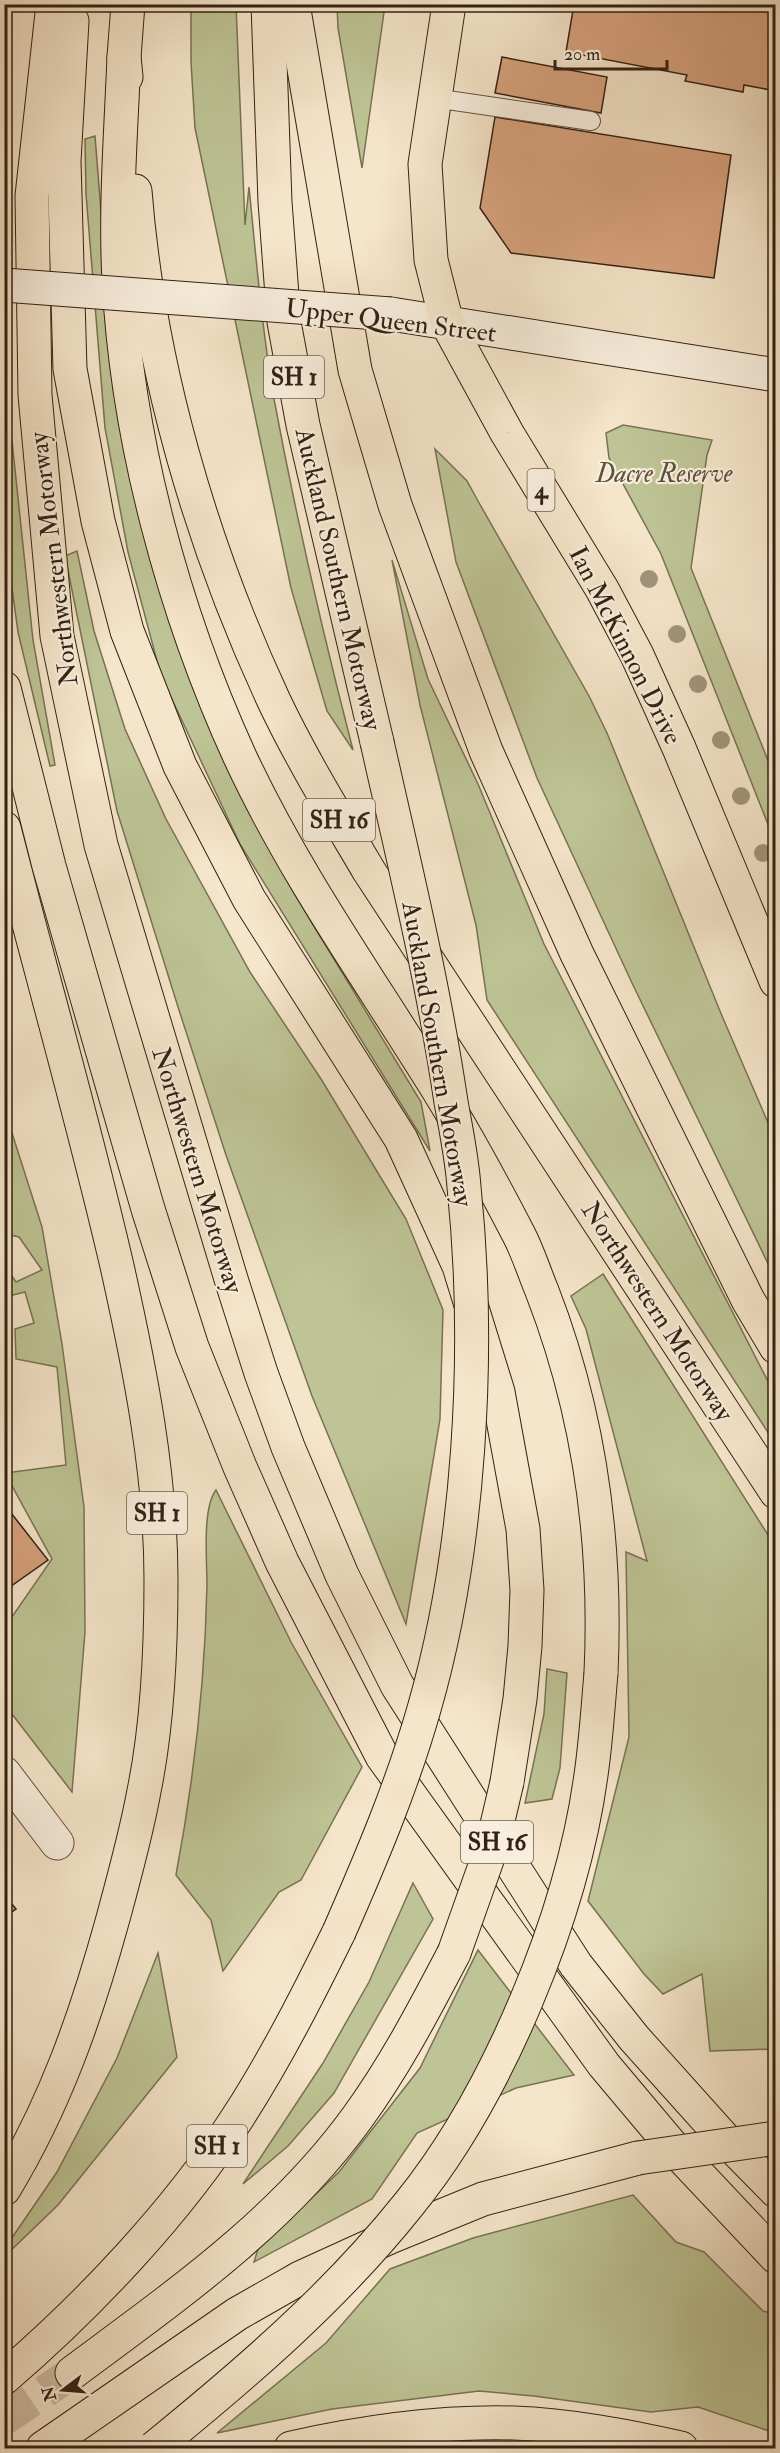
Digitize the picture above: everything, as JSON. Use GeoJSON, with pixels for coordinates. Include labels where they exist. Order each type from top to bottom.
{"type":"FeatureCollection","features":[{"type":"Feature","properties":{"kind":"main road","name":"Northwestern Motorway"},"geometry":{"type":"LineString","coordinates":[[53,4],[32,196],[35,395],[57,636],[101,845],[251,1342],[288,1447],[342,1575],[397,1684],[576,1965],[634,2038],[721,2135],[776,2191]]}},
{"type":"Feature","properties":{"kind":"main road"},"geometry":{"type":"LineString","coordinates":[[72,2373],[243,2242],[324,2158],[356,2120],[386,2077],[454,1953],[492,1846],[507,1782],[520,1699],[527,1590],[523,1529],[498,1392],[459,1266],[401,1139],[249,899],[180,766],[127,631],[98,521],[70,369],[64,161],[73,4]]}},
{"type":"Feature","properties":{"kind":"main road","name":"Northwestern Motorway"},"geometry":{"type":"LineString","coordinates":[[128,4],[124,57],[137,212],[167,393],[190,477],[226,586],[274,700],[320,788],[369,871],[776,1492]]}},
{"type":"Feature","properties":{"kind":"main road","name":"Auckland Southern Motorway"},"geometry":{"type":"LineString","coordinates":[[4,2378],[57,2333],[170,2210],[238,2118],[295,2020],[339,1932],[386,1825],[424,1708],[448,1601],[465,1490],[471,1351],[464,1187],[445,1058],[424,952],[303,424],[284,322],[275,190],[268,4]]}},
{"type":"Feature","properties":{"kind":"main road"},"geometry":{"type":"LineString","coordinates":[[293,4],[355,370],[395,505],[486,751],[576,954],[748,1300],[776,1347]]}},
{"type":"Feature","properties":{"kind":"main road"},"geometry":{"type":"LineString","coordinates":[[434,98],[449,4]]}},
{"type":"Feature","properties":{"kind":"main road"},"geometry":{"type":"LineString","coordinates":[[124,57],[117,232],[124,343],[135,420],[149,488],[176,582],[205,672],[247,769],[290,853],[336,930],[427,1072],[521,1238],[567,1366],[584,1434],[599,1546],[604,1613],[591,1776],[562,1897],[546,1950],[508,2042],[483,2091],[410,2204],[345,2279],[222,2393],[154,2448]]}},
{"type":"Feature","properties":{"kind":"main road","name":"4"},"geometry":{"type":"LineString","coordinates":[[434,98],[425,165],[431,260],[447,323]]}},
{"type":"Feature","properties":{"kind":"main road","name":"Upper Queen Street"},"geometry":{"type":"LineString","coordinates":[[4,285],[391,314],[776,375]]}},
{"type":"Feature","properties":{"kind":"main road","name":"Ian McKinnon Drive"},"geometry":{"type":"LineString","coordinates":[[447,323],[507,433],[602,590],[637,655],[679,748],[776,981]]}},
{"type":"Feature","properties":{"kind":"main road"},"geometry":{"type":"LineString","coordinates":[[4,688],[49,866],[148,1209],[192,1347],[240,1467],[282,1562],[389,1766],[604,2065],[678,2153],[776,2257]]}},
{"type":"Feature","properties":{"kind":"main road","name":"SH 1"},"geometry":{"type":"LineString","coordinates":[[4,828],[41,977],[100,1192],[137,1357],[155,1471],[161,1579],[155,1704],[145,1789],[127,1869],[98,1973],[65,2071],[4,2189]]}},
{"type":"Feature","properties":{"kind":"main road"},"geometry":{"type":"LineString","coordinates":[[4,1773],[57,1843]]}},
{"type":"Feature","properties":{"kind":"main road"},"geometry":{"type":"LineString","coordinates":[[43,2448],[237,2314],[300,2278],[390,2237],[483,2199],[638,2158],[776,2138]]}},
{"type":"Feature","properties":{"kind":"main road"},"geometry":{"type":"LineString","coordinates":[[4,2392],[57,2333]]}},
{"type":"Feature","properties":{"kind":"main road"},"geometry":{"type":"LineString","coordinates":[[291,2448],[339,2437],[418,2428],[513,2423],[613,2433],[681,2448]]}},
{"type":"Feature","properties":{"kind":"lane"},"geometry":{"type":"LineString","coordinates":[[434,98],[591,122]]}},
{"type":"Feature","properties":{"kind":"green space"},"geometry":{"type":"Polygon","coordinates":[[[191,5],[236,5],[245,225],[249,187],[274,399],[310,575],[353,750],[327,711],[291,588],[195,128],[191,62],[191,5]]]}},
{"type":"Feature","properties":{"kind":"green space"},"geometry":{"type":"Polygon","coordinates":[[[337,5],[385,5],[362,168],[338,28],[337,5]]]}},
{"type":"Feature","properties":{"kind":"green space"},"geometry":{"type":"Polygon","coordinates":[[[95,136],[115,388],[251,815],[312,923],[421,1102],[430,1151],[240,844],[161,676],[128,552],[105,428],[86,194],[85,139],[95,136]]]}},
{"type":"Feature","properties":{"kind":"green space"},"geometry":{"type":"Polygon","coordinates":[[[4,414],[12,441],[33,640],[55,765],[50,766],[18,632],[5,537],[4,414]]]}},
{"type":"Feature","properties":{"kind":"green space","name":"Dacre Reserve"},"geometry":{"type":"Polygon","coordinates":[[[623,425],[712,440],[707,455],[691,568],[775,778],[775,842],[661,554],[609,458],[606,433],[623,425]]]}},
{"type":"Feature","properties":{"kind":"green space"},"geometry":{"type":"Polygon","coordinates":[[[435,449],[467,481],[589,696],[607,733],[722,1016],[775,1139],[775,1278],[632,983],[537,778],[456,562],[435,449]]]}},
{"type":"Feature","properties":{"kind":"green space"},"geometry":{"type":"Polygon","coordinates":[[[77,551],[94,631],[125,729],[166,819],[250,972],[321,1079],[406,1219],[443,1310],[440,1419],[406,1624],[312,1396],[226,1155],[117,811],[65,556],[77,551]]]}},
{"type":"Feature","properties":{"kind":"green space"},"geometry":{"type":"Polygon","coordinates":[[[392,560],[428,679],[478,784],[544,944],[775,1395],[775,1443],[487,1000],[476,925],[420,705],[392,560]]]}},
{"type":"Feature","properties":{"kind":"green space"},"geometry":{"type":"Polygon","coordinates":[[[4,1108],[42,1227],[62,1344],[84,1507],[85,1632],[72,1792],[5,1705],[5,1627],[52,1559],[5,1473],[66,1465],[57,1367],[16,1359],[15,1329],[34,1323],[25,1292],[5,1297],[5,1266],[16,1282],[42,1270],[19,1237],[5,1234],[4,1108]]]}},
{"type":"Feature","properties":{"kind":"green space"},"geometry":{"type":"Polygon","coordinates":[[[603,1274],[775,1546],[775,2049],[710,2051],[702,1974],[663,1994],[644,1974],[588,1901],[629,1737],[626,1552],[647,1561],[586,1329],[571,1296],[603,1274]]]}},
{"type":"Feature","properties":{"kind":"green space"},"geometry":{"type":"Polygon","coordinates":[[[216,1490],[291,1642],[362,1767],[301,1880],[279,1892],[223,1971],[211,1920],[176,1875],[198,1731],[206,1622],[207,1522],[216,1490]]]}},
{"type":"Feature","properties":{"kind":"green space"},"geometry":{"type":"Polygon","coordinates":[[[547,1669],[567,1673],[560,1768],[552,1799],[525,1803],[544,1714],[547,1669]]]}},
{"type":"Feature","properties":{"kind":"green space"},"geometry":{"type":"Polygon","coordinates":[[[413,1883],[433,1919],[334,2093],[288,2146],[243,2184],[323,2063],[369,1982],[413,1883]]]}},
{"type":"Feature","properties":{"kind":"green space"},"geometry":{"type":"Polygon","coordinates":[[[478,1950],[574,2075],[516,2088],[417,2133],[372,2199],[254,2262],[258,2249],[339,2172],[420,2068],[478,1950]]]}},
{"type":"Feature","properties":{"kind":"green space"},"geometry":{"type":"Polygon","coordinates":[[[158,1953],[177,2057],[58,2205],[5,2256],[5,2248],[57,2172],[117,2058],[158,1953]]]}},
{"type":"Feature","properties":{"kind":"green space"},"geometry":{"type":"Polygon","coordinates":[[[633,2195],[676,2242],[704,2252],[763,2311],[775,2314],[775,2433],[698,2407],[651,2412],[479,2391],[332,2409],[217,2433],[326,2343],[390,2269],[473,2238],[633,2195]]]}},
{"type":"Feature","properties":{"kind":"building"},"geometry":{"type":"Polygon","coordinates":[[[574,4],[776,4],[776,91],[744,85],[743,92],[685,81],[687,75],[566,52],[574,4]]]}},
{"type":"Feature","properties":{"kind":"building"},"geometry":{"type":"Polygon","coordinates":[[[502,57],[607,77],[601,113],[495,93],[502,57]]]}},
{"type":"Feature","properties":{"kind":"building"},"geometry":{"type":"Polygon","coordinates":[[[495,117],[731,155],[714,278],[511,253],[480,208],[495,117]]]}},
{"type":"Feature","properties":{"kind":"building"},"geometry":{"type":"Polygon","coordinates":[[[4,1504],[48,1560],[4,1591],[4,1504]]]}},
{"type":"Feature","properties":{"kind":"building"},"geometry":{"type":"Polygon","coordinates":[[[4,1894],[16,1909],[4,1917],[4,1894]]]}},
{"type":"Feature","properties":{"kind":"tunnel"},"geometry":{"type":"LineString","coordinates":[[4,2419],[72,2373]]}}]}
